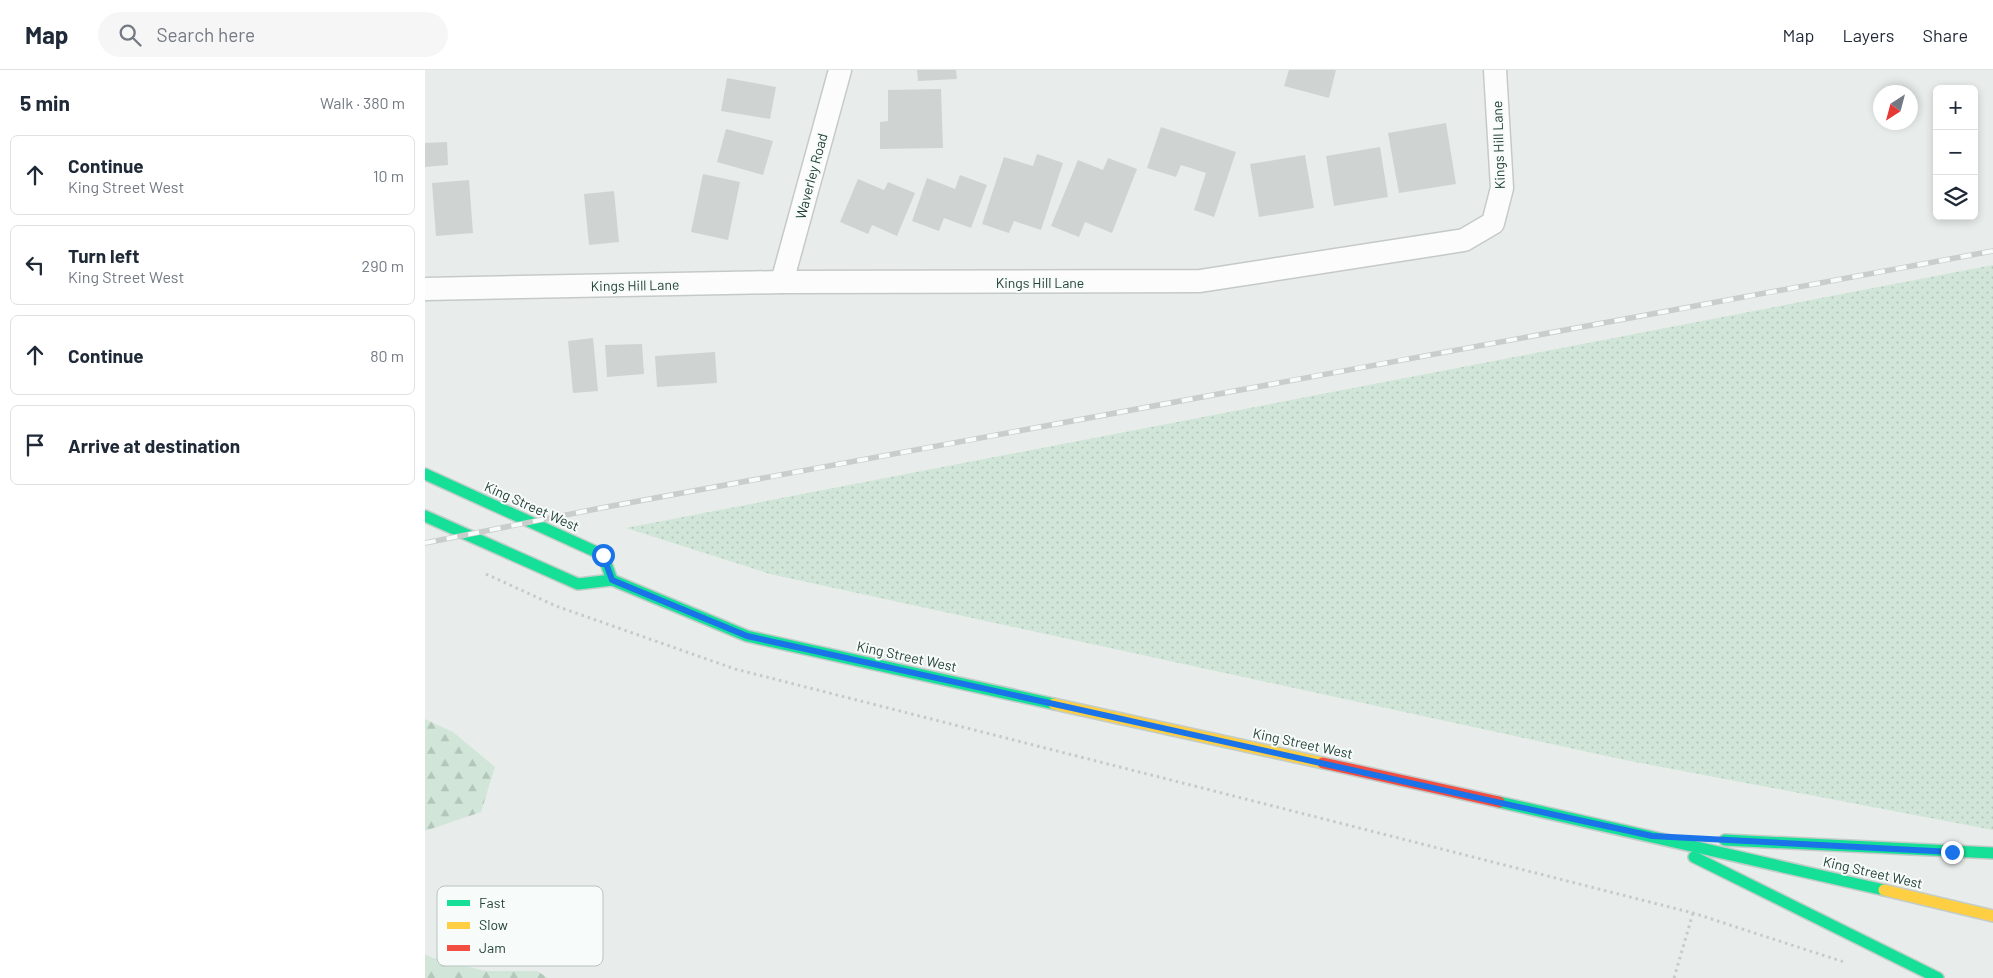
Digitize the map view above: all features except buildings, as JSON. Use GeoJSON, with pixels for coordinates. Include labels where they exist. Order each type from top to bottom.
{"type":"FeatureCollection","features":[{"type":"Feature","properties":{"kind":"main road","name":"King Street West"},"geometry":{"type":"LineString","coordinates":[[425,474],[603,555],[612,580]]}},
{"type":"Feature","properties":{"kind":"main road","name":"King Street West"},"geometry":{"type":"LineString","coordinates":[[425,516],[578,584],[612,580],[747,636],[1652,836],[1993,916]]}},
{"type":"Feature","properties":{"kind":"main road"},"geometry":{"type":"LineString","coordinates":[[1652,836],[1993,853]]}},
{"type":"Feature","properties":{"kind":"main road"},"geometry":{"type":"LineString","coordinates":[[1652,836],[1938,978]]}},
{"type":"Feature","properties":{"kind":"street","name":"Waverley Road"},"geometry":{"type":"LineString","coordinates":[[782,282],[840,70]]}},
{"type":"Feature","properties":{"kind":"street","name":"Kings Hill Lane"},"geometry":{"type":"LineString","coordinates":[[425,290],[782,282],[1199,282],[1464,240],[1493,222],[1502,188],[1495,70]]}},
{"type":"Feature","properties":{"kind":"path"},"geometry":{"type":"LineString","coordinates":[[479,571],[556,606],[735,669],[1693,913],[1850,964]]}},
{"type":"Feature","properties":{"kind":"path"},"geometry":{"type":"LineString","coordinates":[[1674,978],[1693,913]]}},
{"type":"Feature","properties":{"kind":"green space"},"geometry":{"type":"Polygon","coordinates":[[[1993,265],[1993,830],[1625,760],[770,574],[626,528],[1993,265]]]}},
{"type":"Feature","properties":{"kind":"green space"},"geometry":{"type":"Polygon","coordinates":[[[425,719],[453,732],[495,767],[481,812],[425,831],[425,719]]]}},
{"type":"Feature","properties":{"kind":"green space"},"geometry":{"type":"Polygon","coordinates":[[[425,954],[437,959],[437,966],[465,966],[485,971],[537,971],[548,978],[425,978],[425,954]]]}},
{"type":"Feature","properties":{"kind":"railway"},"geometry":{"type":"LineString","coordinates":[[425,543],[601,508],[1993,251]]}},
{"type":"Feature","properties":{"kind":"traffic: fast"},"geometry":{"type":"LineString","coordinates":[[425,474],[603,555],[612,580]]}},
{"type":"Feature","properties":{"kind":"traffic: fast"},"geometry":{"type":"LineString","coordinates":[[425,516],[578,584],[612,580],[747,636],[1054,704]]}},
{"type":"Feature","properties":{"kind":"traffic: fast"},"geometry":{"type":"LineString","coordinates":[[1499,802],[1884,890]]}},
{"type":"Feature","properties":{"kind":"traffic: fast"},"geometry":{"type":"LineString","coordinates":[[1725,840],[1993,853]]}},
{"type":"Feature","properties":{"kind":"traffic: fast"},"geometry":{"type":"LineString","coordinates":[[1694,857],[1938,978]]}},
{"type":"Feature","properties":{"kind":"traffic: slow"},"geometry":{"type":"LineString","coordinates":[[1054,704],[1323,763]]}},
{"type":"Feature","properties":{"kind":"traffic: slow"},"geometry":{"type":"LineString","coordinates":[[1884,890],[1993,916]]}},
{"type":"Feature","properties":{"kind":"traffic: jam"},"geometry":{"type":"LineString","coordinates":[[1323,763],[1499,802]]}},
{"type":"Feature","properties":{"kind":"route"},"geometry":{"type":"LineString","coordinates":[[603,555],[612,580],[747,636],[1560,816],[1652,836],[1952,852]]}}]}
